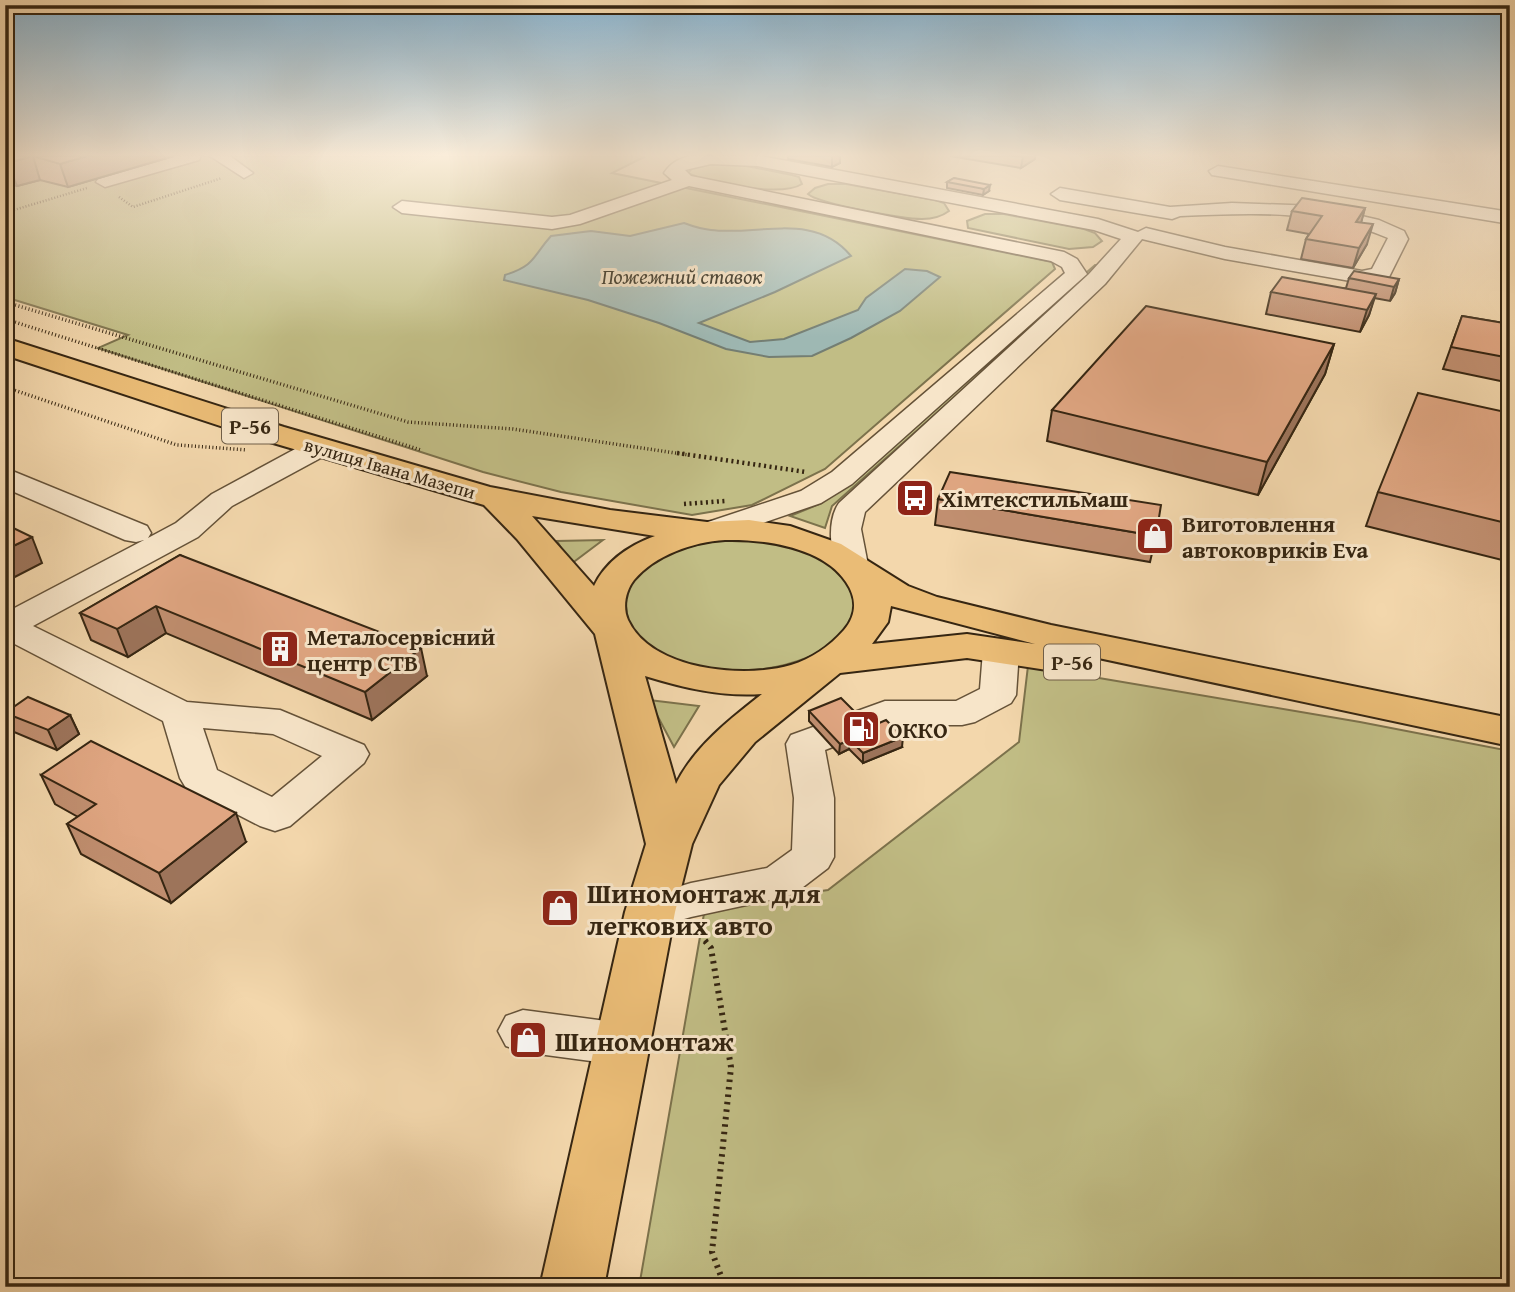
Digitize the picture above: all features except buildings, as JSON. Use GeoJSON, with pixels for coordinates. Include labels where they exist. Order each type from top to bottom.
{"type":"FeatureCollection","features":[{"type":"Feature","properties":{"kind":"main road","name":"вулиця Івана Мазепи"},"geometry":{"type":"LineString","coordinates":[[5,346],[318,448],[496,499],[601,520],[713,531]]}},
{"type":"Feature","properties":{"kind":"main road","name":"вулиця Івана Мазепи"},"geometry":{"type":"LineString","coordinates":[[496,499],[529,532],[614,632]]}},
{"type":"Feature","properties":{"kind":"main road","name":"Р-56"},"geometry":{"type":"LineString","coordinates":[[713,531],[785,534],[832,551],[899,596],[979,619],[1316,694],[1510,732]]}},
{"type":"Feature","properties":{"kind":"main road"},"geometry":{"type":"LineString","coordinates":[[572,1287],[621,1044],[670,906],[669,845],[614,632],[607,615],[607,600],[618,573],[639,558],[669,542],[713,531]]}},
{"type":"Feature","properties":{"kind":"main road"},"geometry":{"type":"LineString","coordinates":[[669,845],[700,779],[740,732],[848,650],[869,625],[873,608],[870,590],[852,565]]}},
{"type":"Feature","properties":{"kind":"main road","name":"Р-56"},"geometry":{"type":"LineString","coordinates":[[614,632],[637,656],[646,661],[664,670],[706,680],[769,681],[797,676],[828,663],[892,653],[967,646],[1316,694]]}},
{"type":"Feature","properties":{"kind":"street"},"geometry":{"type":"LineString","coordinates":[[489,216],[552,223],[584,216]]}},
{"type":"Feature","properties":{"kind":"street"},"geometry":{"type":"LineString","coordinates":[[861,216],[1057,256],[1100,255],[1166,216]]}},
{"type":"Feature","properties":{"kind":"street"},"geometry":{"type":"LineString","coordinates":[[1052,216],[1225,253],[1362,277],[1380,274],[1398,239],[1396,235],[1369,222],[1334,216]]}},
{"type":"Feature","properties":{"kind":"street"},"geometry":{"type":"LineString","coordinates":[[852,565],[846,529],[850,509],[1097,279],[1136,234]]}},
{"type":"Feature","properties":{"kind":"street"},"geometry":{"type":"LineString","coordinates":[[713,531],[811,497],[842,478],[1076,274],[1070,263],[1057,256]]}},
{"type":"Feature","properties":{"kind":"street"},"geometry":{"type":"LineString","coordinates":[[6,620],[136,533],[162,520],[222,500],[318,448]]}},
{"type":"Feature","properties":{"kind":"street"},"geometry":{"type":"LineString","coordinates":[[5,477],[136,533]]}},
{"type":"Feature","properties":{"kind":"street"},"geometry":{"type":"LineString","coordinates":[[6,620],[187,530],[222,500]]}},
{"type":"Feature","properties":{"kind":"street"},"geometry":{"type":"LineString","coordinates":[[6,620],[180,714]]}},
{"type":"Feature","properties":{"kind":"street"},"geometry":{"type":"LineString","coordinates":[[670,906],[779,882],[813,857],[814,798],[805,744],[885,713],[962,713],[998,695],[1001,651]]}},
{"type":"Feature","properties":{"kind":"street"},"geometry":{"type":"LineString","coordinates":[[523,1031],[621,1044]]}},
{"type":"Feature","properties":{"kind":"path"},"geometry":{"type":"LineString","coordinates":[[5,302],[408,422],[513,429],[813,473],[801,478]]}},
{"type":"Feature","properties":{"kind":"path"},"geometry":{"type":"LineString","coordinates":[[5,319],[421,450]]}},
{"type":"Feature","properties":{"kind":"path"},"geometry":{"type":"LineString","coordinates":[[5,387],[177,445],[250,450]]}},
{"type":"Feature","properties":{"kind":"path"},"geometry":{"type":"LineString","coordinates":[[678,504],[730,500]]}},
{"type":"Feature","properties":{"kind":"path"},"geometry":{"type":"LineString","coordinates":[[670,906],[694,925],[710,948],[731,1067],[712,1252],[725,1287]]}},
{"type":"Feature","properties":{"kind":"shaded area"},"geometry":{"type":"Polygon","coordinates":[[[5,216],[826,216],[1052,262],[1055,269],[825,469],[752,505],[692,515],[561,492],[483,472],[98,348],[128,335],[5,297],[5,216]]]}},
{"type":"Feature","properties":{"kind":"shaded area"},"geometry":{"type":"Polygon","coordinates":[[[899,216],[939,216],[922,219],[899,216]]]}},
{"type":"Feature","properties":{"kind":"shaded area"},"geometry":{"type":"Polygon","coordinates":[[[979,216],[1016,216],[1084,229],[1095,233],[1102,241],[1093,247],[1069,249],[968,228],[967,221],[979,216]]]}},
{"type":"Feature","properties":{"kind":"shaded area"},"geometry":{"type":"Polygon","coordinates":[[[1095,265],[1101,266],[832,506],[825,528],[790,516],[822,503],[1095,265]]]}},
{"type":"Feature","properties":{"kind":"shaded area"},"geometry":{"type":"Polygon","coordinates":[[[728,539],[766,541],[802,548],[825,559],[841,571],[855,598],[854,612],[839,638],[826,649],[809,657],[789,664],[746,671],[701,668],[680,662],[642,641],[632,629],[626,609],[628,588],[636,575],[663,556],[728,539]]]}},
{"type":"Feature","properties":{"kind":"shaded area"},"geometry":{"type":"Polygon","coordinates":[[[603,540],[571,564],[557,541],[603,540]]]}},
{"type":"Feature","properties":{"kind":"shaded area"},"geometry":{"type":"Polygon","coordinates":[[[1028,666],[1360,722],[1510,751],[1510,1287],[639,1287],[705,908],[828,890],[1019,742],[1028,666]]]}},
{"type":"Feature","properties":{"kind":"shaded area"},"geometry":{"type":"Polygon","coordinates":[[[649,700],[699,706],[674,747],[649,700]]]}},
{"type":"Feature","properties":{"kind":"water","name":"Пожежний ставок"},"geometry":{"type":"Polygon","coordinates":[[[684,223],[711,230],[803,230],[836,242],[851,256],[775,292],[699,323],[750,342],[784,339],[858,310],[866,298],[905,269],[927,271],[940,277],[900,311],[851,338],[812,356],[769,357],[726,349],[588,300],[504,280],[505,275],[528,264],[551,236],[591,231],[630,236],[684,223]]]}},
{"type":"Feature","properties":{"kind":"place","name":"Хімтекстильмаш"},"geometry":{"type":"Point","coordinates":[915,498]}},
{"type":"Feature","properties":{"kind":"place","name":"Виготовлення автоковриків Eva"},"geometry":{"type":"Point","coordinates":[1155,536]}},
{"type":"Feature","properties":{"kind":"place","name":"Металосервісний центр СТВ"},"geometry":{"type":"Point","coordinates":[280,649]}},
{"type":"Feature","properties":{"kind":"place","name":"ОККО"},"geometry":{"type":"Point","coordinates":[861,729]}},
{"type":"Feature","properties":{"kind":"place","name":"Шиномонтаж для легкових авто"},"geometry":{"type":"Point","coordinates":[560,908]}},
{"type":"Feature","properties":{"kind":"place","name":"Шиномонтаж"},"geometry":{"type":"Point","coordinates":[528,1040]}}]}
